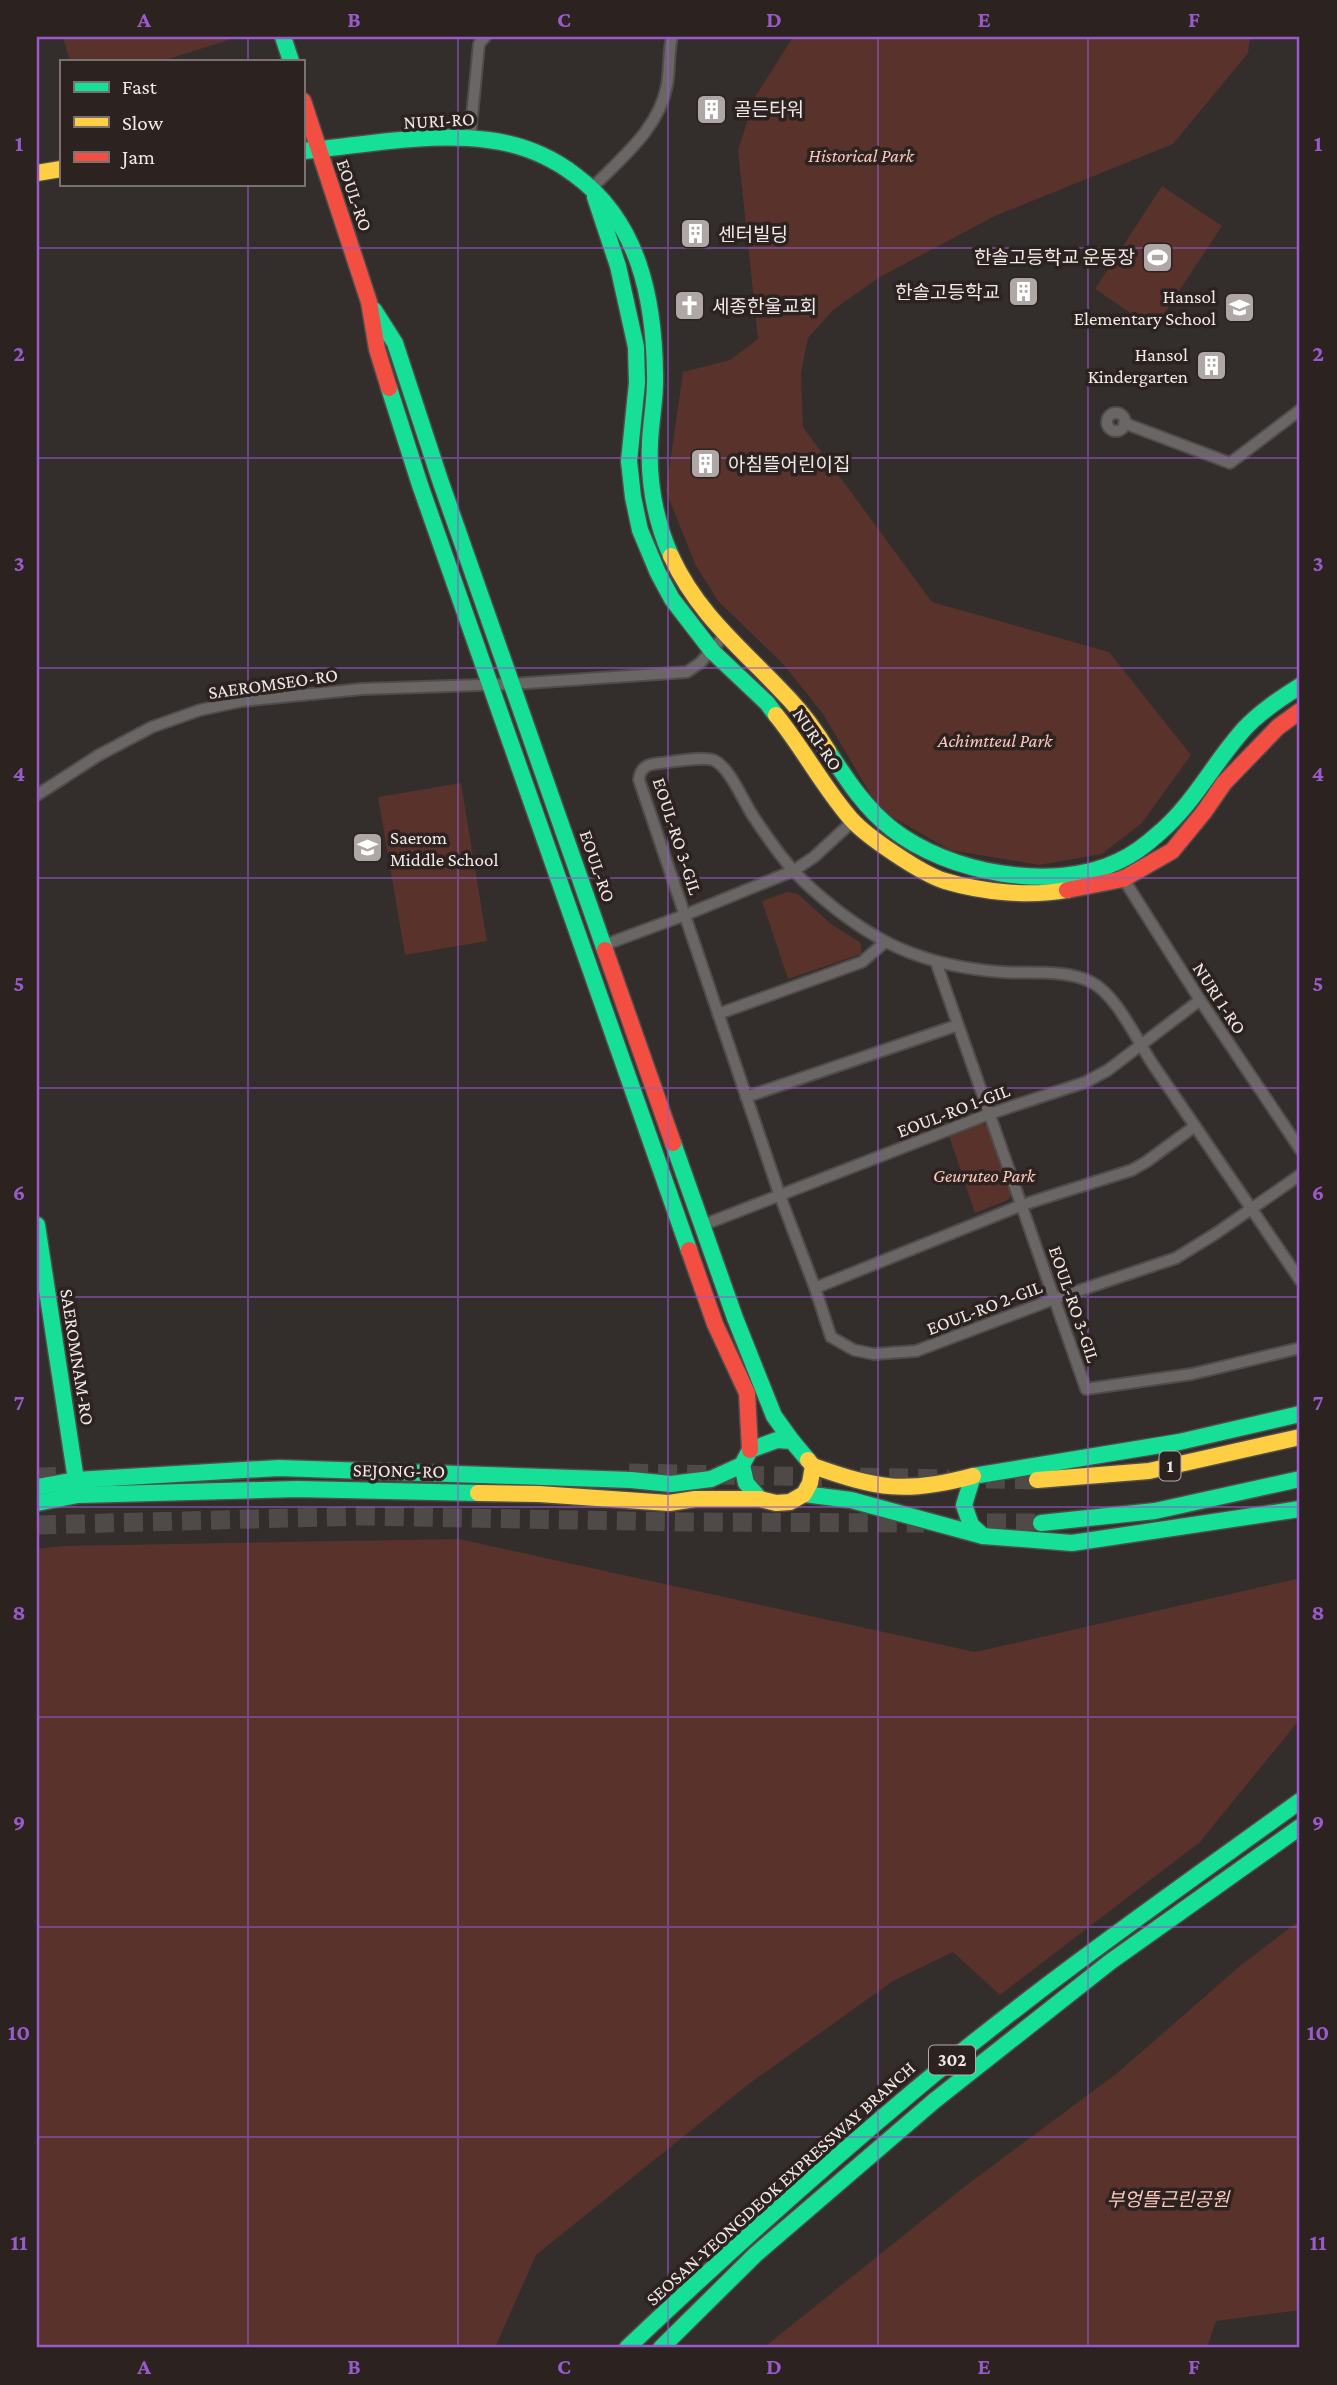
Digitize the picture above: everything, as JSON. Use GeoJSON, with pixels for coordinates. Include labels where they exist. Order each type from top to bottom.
{"type":"FeatureCollection","features":[{"type":"Feature","properties":{"kind":"main road"},"geometry":{"type":"LineString","coordinates":[[283,37],[291,60]]}},
{"type":"Feature","properties":{"kind":"main road","name":"EOUL-RO"},"geometry":{"type":"LineString","coordinates":[[304,108],[310,151],[369,302],[395,342],[440,480],[735,1318],[769,1404],[792,1441]]}},
{"type":"Feature","properties":{"kind":"main road","name":"NURI-RO"},"geometry":{"type":"LineString","coordinates":[[310,151],[470,136],[503,141],[532,150],[563,166],[592,188],[620,221],[636,256],[647,304],[656,359],[650,484],[659,526],[673,560],[691,595],[725,635],[797,707],[817,733],[839,771],[872,811],[918,846],[966,867],[1033,877],[1073,874],[1115,864],[1160,835],[1191,802],[1249,723],[1300,686]]}},
{"type":"Feature","properties":{"kind":"main road"},"geometry":{"type":"LineString","coordinates":[[37,173],[60,169]]}},
{"type":"Feature","properties":{"kind":"main road","name":"NURI-RO"},"geometry":{"type":"LineString","coordinates":[[592,188],[618,266],[636,347],[637,383],[629,461],[640,530],[658,573],[673,599],[712,651],[767,703],[853,821],[904,860],[942,880],[1013,893],[1048,893],[1124,879],[1172,851],[1224,783],[1278,727],[1300,711]]}},
{"type":"Feature","properties":{"kind":"main road","name":"EOUL-RO"},"geometry":{"type":"LineString","coordinates":[[369,302],[377,349],[412,460],[715,1324],[747,1393],[750,1450]]}},
{"type":"Feature","properties":{"kind":"main road","name":"SAEROMNAM-RO"},"geometry":{"type":"LineString","coordinates":[[37,1225],[77,1487]]}},
{"type":"Feature","properties":{"kind":"main road"},"geometry":{"type":"LineString","coordinates":[[760,1499],[749,1489],[742,1465],[750,1450],[777,1440],[792,1441],[813,1465],[884,1487],[914,1488],[939,1485],[974,1475],[1144,1450],[1247,1429],[1300,1414]]}},
{"type":"Feature","properties":{"kind":"main road","name":"1"},"geometry":{"type":"LineString","coordinates":[[1037,1480],[1149,1471],[1300,1437]]}},
{"type":"Feature","properties":{"kind":"main road","name":"SEJONG-RO"},"geometry":{"type":"LineString","coordinates":[[37,1503],[77,1487],[279,1468],[631,1480],[671,1484],[710,1479],[742,1465]]}},
{"type":"Feature","properties":{"kind":"main road"},"geometry":{"type":"LineString","coordinates":[[804,1494],[810,1483],[813,1465]]}},
{"type":"Feature","properties":{"kind":"main road"},"geometry":{"type":"LineString","coordinates":[[974,1475],[964,1505],[971,1525],[983,1536]]}},
{"type":"Feature","properties":{"kind":"main road","name":"1"},"geometry":{"type":"LineString","coordinates":[[1041,1523],[1155,1511],[1300,1479]]}},
{"type":"Feature","properties":{"kind":"main road","name":"SEJONG-RO"},"geometry":{"type":"LineString","coordinates":[[37,1487],[539,1494],[669,1503],[695,1499],[760,1499],[776,1503],[790,1502],[804,1494],[851,1500],[983,1536],[1072,1543],[1300,1509]]}},
{"type":"Feature","properties":{"kind":"main road","name":"SEOSAN-YEONGDEOK EXPRESSWAY BRANCH"},"geometry":{"type":"LineString","coordinates":[[627,2348],[738,2243],[916,2089],[1094,1949],[1300,1801]]}},
{"type":"Feature","properties":{"kind":"main road","name":"SEOSAN-YEONGDEOK EXPRESSWAY BRANCH"},"geometry":{"type":"LineString","coordinates":[[661,2348],[756,2255],[934,2101],[1110,1962],[1300,1828]]}},
{"type":"Feature","properties":{"kind":"street"},"geometry":{"type":"LineString","coordinates":[[468,37],[482,40],[470,136]]}},
{"type":"Feature","properties":{"kind":"street"},"geometry":{"type":"LineString","coordinates":[[592,188],[647,131],[658,114],[667,85],[672,37]]}},
{"type":"Feature","properties":{"kind":"street"},"geometry":{"type":"LineString","coordinates":[[1124,423],[1230,463],[1300,410]]}},
{"type":"Feature","properties":{"kind":"street","name":"SAEROMSEO-RO"},"geometry":{"type":"LineString","coordinates":[[38,795],[99,755],[152,727],[200,710],[242,701],[362,689],[512,684],[687,672],[712,651],[725,635]]}},
{"type":"Feature","properties":{"kind":"street","name":"EOUL-RO 3-GIL"},"geometry":{"type":"LineString","coordinates":[[780,1196],[639,780],[639,773],[648,765],[710,758],[722,764],[753,817],[793,871],[827,902],[884,943],[936,962],[982,971],[1079,977],[1094,983],[1110,997],[1300,1280]]}},
{"type":"Feature","properties":{"kind":"street"},"geometry":{"type":"LineString","coordinates":[[793,871],[814,857],[853,821]]}},
{"type":"Feature","properties":{"kind":"street","name":"NURI 1-RO"},"geometry":{"type":"LineString","coordinates":[[1115,864],[1200,1000],[1300,1149]]}},
{"type":"Feature","properties":{"kind":"street","name":"EOUL-RO 3-GIL"},"geometry":{"type":"LineString","coordinates":[[685,915],[793,871]]}},
{"type":"Feature","properties":{"kind":"street"},"geometry":{"type":"LineString","coordinates":[[604,945],[685,915]]}},
{"type":"Feature","properties":{"kind":"street"},"geometry":{"type":"LineString","coordinates":[[718,1014],[862,962],[884,943]]}},
{"type":"Feature","properties":{"kind":"street","name":"EOUL-RO 3-GIL"},"geometry":{"type":"LineString","coordinates":[[936,962],[1086,1389],[1192,1374],[1300,1348]]}},
{"type":"Feature","properties":{"kind":"street","name":"EOUL-RO 1-GIL"},"geometry":{"type":"LineString","coordinates":[[703,1225],[989,1114],[1086,1082],[1108,1070],[1200,1000]]}},
{"type":"Feature","properties":{"kind":"street"},"geometry":{"type":"LineString","coordinates":[[746,1097],[958,1025]]}},
{"type":"Feature","properties":{"kind":"street"},"geometry":{"type":"LineString","coordinates":[[815,1288],[1022,1205],[1132,1170],[1195,1126]]}},
{"type":"Feature","properties":{"kind":"street","name":"EOUL-RO 2-GIL"},"geometry":{"type":"LineString","coordinates":[[780,1196],[831,1337],[854,1350],[874,1354],[916,1351],[1055,1299],[1176,1258],[1300,1175]]}},
{"type":"Feature","properties":{"kind":"green space"},"geometry":{"type":"Polygon","coordinates":[[[63,37],[238,37],[165,60],[70,60],[63,37]]]}},
{"type":"Feature","properties":{"kind":"green space"},"geometry":{"type":"Polygon","coordinates":[[[793,37],[1250,37],[1248,53],[1173,144],[995,216],[878,278],[833,310],[808,338],[801,373],[803,427],[932,602],[1109,652],[1191,755],[1142,823],[1102,854],[1039,865],[950,850],[880,810],[823,714],[784,665],[718,601],[695,564],[666,491],[683,372],[730,360],[758,339],[738,150],[755,97],[793,37]]]}},
{"type":"Feature","properties":{"kind":"green space","name":"한솔고등학교 운동장"},"geometry":{"type":"Polygon","coordinates":[[[1162,186],[1222,226],[1154,329],[1095,289],[1162,186]]]}},
{"type":"Feature","properties":{"kind":"green space"},"geometry":{"type":"Polygon","coordinates":[[[461,783],[487,941],[405,955],[378,797],[461,783]]]}},
{"type":"Feature","properties":{"kind":"green space"},"geometry":{"type":"Polygon","coordinates":[[[787,892],[798,894],[831,924],[861,943],[861,954],[788,979],[762,901],[787,892]]]}},
{"type":"Feature","properties":{"kind":"green space","name":"Geuruteo Park"},"geometry":{"type":"Polygon","coordinates":[[[982,1124],[990,1126],[1013,1191],[1008,1200],[975,1213],[949,1136],[982,1124]]]}},
{"type":"Feature","properties":{"kind":"green space"},"geometry":{"type":"Polygon","coordinates":[[[459,1539],[975,1652],[1300,1578],[1300,1719],[1200,1842],[1000,1995],[953,1952],[893,1981],[750,2083],[536,2255],[495,2348],[37,2348],[37,1549],[62,1546],[459,1539]]]}},
{"type":"Feature","properties":{"kind":"green space","name":"부엉뜰근린공원"},"geometry":{"type":"Polygon","coordinates":[[[1300,1920],[1300,2310],[1216,2321],[1207,2348],[763,2348],[964,2187],[1116,2074],[1240,1966],[1300,1920]]]}},
{"type":"Feature","properties":{"kind":"tunnel"},"geometry":{"type":"LineString","coordinates":[[629,1473],[826,1477]]}},
{"type":"Feature","properties":{"kind":"tunnel"},"geometry":{"type":"LineString","coordinates":[[37,1477],[70,1476]]}},
{"type":"Feature","properties":{"kind":"tunnel"},"geometry":{"type":"LineString","coordinates":[[860,1477],[949,1479]]}},
{"type":"Feature","properties":{"kind":"tunnel"},"geometry":{"type":"LineString","coordinates":[[986,1479],[1037,1480]]}},
{"type":"Feature","properties":{"kind":"tunnel"},"geometry":{"type":"LineString","coordinates":[[37,1525],[360,1516],[924,1523]]}},
{"type":"Feature","properties":{"kind":"tunnel"},"geometry":{"type":"LineString","coordinates":[[958,1523],[1041,1523]]}},
{"type":"Feature","properties":{"kind":"traffic: fast"},"geometry":{"type":"LineString","coordinates":[[283,37],[291,60]]}},
{"type":"Feature","properties":{"kind":"traffic: fast"},"geometry":{"type":"LineString","coordinates":[[304,151],[419,138],[488,140],[512,144],[545,157],[575,175],[597,194],[628,239],[646,290],[655,374],[650,442],[652,486],[657,515],[671,556]]}},
{"type":"Feature","properties":{"kind":"traffic: fast"},"geometry":{"type":"LineString","coordinates":[[595,197],[618,266],[636,347],[637,383],[629,461],[640,530],[672,599],[712,651],[767,703],[776,715]]}},
{"type":"Feature","properties":{"kind":"traffic: fast"},"geometry":{"type":"LineString","coordinates":[[374,310],[395,343],[440,480],[605,950]]}},
{"type":"Feature","properties":{"kind":"traffic: fast"},"geometry":{"type":"LineString","coordinates":[[389,388],[420,485],[689,1250]]}},
{"type":"Feature","properties":{"kind":"traffic: fast"},"geometry":{"type":"LineString","coordinates":[[828,751],[873,812],[915,844],[942,857],[1002,874],[1064,876],[1093,871],[1119,861],[1149,842],[1182,810],[1245,728],[1264,710],[1300,686]]}},
{"type":"Feature","properties":{"kind":"traffic: fast"},"geometry":{"type":"LineString","coordinates":[[673,1143],[735,1318],[774,1416],[792,1441]]}},
{"type":"Feature","properties":{"kind":"traffic: fast"},"geometry":{"type":"LineString","coordinates":[[37,1225],[78,1493]]}},
{"type":"Feature","properties":{"kind":"traffic: fast"},"geometry":{"type":"LineString","coordinates":[[1300,1414],[1179,1442],[973,1476],[964,1505],[971,1525],[983,1536],[1072,1543],[1300,1509]]}},
{"type":"Feature","properties":{"kind":"traffic: fast"},"geometry":{"type":"LineString","coordinates":[[37,1487],[76,1480],[279,1468],[631,1480],[671,1484],[711,1479],[742,1465],[750,1450],[777,1440],[792,1441],[808,1460]]}},
{"type":"Feature","properties":{"kind":"traffic: fast"},"geometry":{"type":"LineString","coordinates":[[742,1465],[746,1483],[760,1499]]}},
{"type":"Feature","properties":{"kind":"traffic: fast"},"geometry":{"type":"LineString","coordinates":[[1041,1523],[1155,1511],[1300,1479]]}},
{"type":"Feature","properties":{"kind":"traffic: fast"},"geometry":{"type":"LineString","coordinates":[[37,1503],[78,1495],[297,1489],[478,1493]]}},
{"type":"Feature","properties":{"kind":"traffic: fast"},"geometry":{"type":"LineString","coordinates":[[804,1494],[851,1500],[983,1536]]}},
{"type":"Feature","properties":{"kind":"traffic: fast"},"geometry":{"type":"LineString","coordinates":[[627,2348],[805,2185],[962,2052],[1105,1942],[1300,1801]]}},
{"type":"Feature","properties":{"kind":"traffic: fast"},"geometry":{"type":"LineString","coordinates":[[661,2348],[756,2254],[934,2101],[1110,1962],[1300,1827]]}},
{"type":"Feature","properties":{"kind":"traffic: slow"},"geometry":{"type":"LineString","coordinates":[[37,173],[60,169]]}},
{"type":"Feature","properties":{"kind":"traffic: slow"},"geometry":{"type":"LineString","coordinates":[[671,556],[682,578],[709,616],[795,706],[828,751]]}},
{"type":"Feature","properties":{"kind":"traffic: slow"},"geometry":{"type":"LineString","coordinates":[[776,715],[851,819],[909,863],[945,881],[974,888],[1021,893],[1067,890]]}},
{"type":"Feature","properties":{"kind":"traffic: slow"},"geometry":{"type":"LineString","coordinates":[[1037,1480],[1149,1471],[1300,1437]]}},
{"type":"Feature","properties":{"kind":"traffic: slow"},"geometry":{"type":"LineString","coordinates":[[478,1493],[539,1494],[669,1503],[695,1499],[790,1502],[804,1494],[810,1483],[813,1466],[808,1460]]}},
{"type":"Feature","properties":{"kind":"traffic: slow"},"geometry":{"type":"LineString","coordinates":[[813,1466],[856,1480],[892,1486],[928,1485],[973,1476]]}},
{"type":"Feature","properties":{"kind":"traffic: jam"},"geometry":{"type":"LineString","coordinates":[[304,104],[369,302],[377,349],[389,388]]}},
{"type":"Feature","properties":{"kind":"traffic: jam"},"geometry":{"type":"LineString","coordinates":[[1067,890],[1123,879],[1172,851],[1224,783],[1278,727],[1300,711]]}},
{"type":"Feature","properties":{"kind":"traffic: jam"},"geometry":{"type":"LineString","coordinates":[[605,950],[673,1143]]}},
{"type":"Feature","properties":{"kind":"traffic: jam"},"geometry":{"type":"LineString","coordinates":[[689,1250],[715,1324],[747,1393],[750,1450]]}},
{"type":"Feature","properties":{"kind":"place","name":"골든타워"},"geometry":{"type":"Point","coordinates":[711,109]}},
{"type":"Feature","properties":{"kind":"place","name":"센터빌딩"},"geometry":{"type":"Point","coordinates":[695,234]}},
{"type":"Feature","properties":{"kind":"place","name":"한솔고등학교 운동장"},"geometry":{"type":"Point","coordinates":[1158,257]}},
{"type":"Feature","properties":{"kind":"place","name":"한솔고등학교"},"geometry":{"type":"Point","coordinates":[1023,292]}},
{"type":"Feature","properties":{"kind":"place","name":"세종한울교회"},"geometry":{"type":"Point","coordinates":[689,306]}},
{"type":"Feature","properties":{"kind":"place","name":"Hansol Elementary School"},"geometry":{"type":"Point","coordinates":[1239,307]}},
{"type":"Feature","properties":{"kind":"place","name":"Hansol Kindergarten"},"geometry":{"type":"Point","coordinates":[1211,365]}},
{"type":"Feature","properties":{"kind":"place","name":"아침뜰어린이집"},"geometry":{"type":"Point","coordinates":[705,464]}},
{"type":"Feature","properties":{"kind":"place","name":"Saerom Middle School"},"geometry":{"type":"Point","coordinates":[367,848]}},
{"type":"Feature","properties":{"kind":"park label","name":"Historical Park"},"geometry":{"type":"Point","coordinates":[861,155]}},
{"type":"Feature","properties":{"kind":"park label","name":"Achimtteul Park"},"geometry":{"type":"Point","coordinates":[995,740]}}]}
